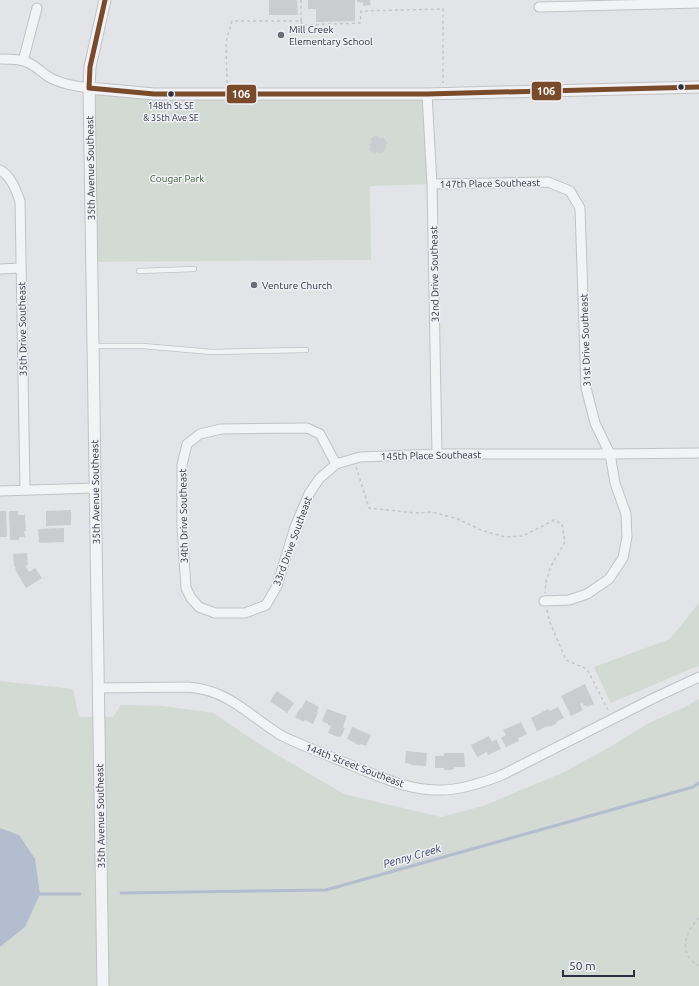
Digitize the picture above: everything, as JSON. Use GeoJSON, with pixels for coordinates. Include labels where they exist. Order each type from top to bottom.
{"type":"FeatureCollection","features":[{"type":"Feature","properties":{"kind":"street","name":"35th Avenue Southeast"},"geometry":{"type":"LineString","coordinates":[[103,986],[89,88],[90,67],[105,0]]}},
{"type":"Feature","properties":{"kind":"street"},"geometry":{"type":"LineString","coordinates":[[539,7],[596,3],[699,3]]}},
{"type":"Feature","properties":{"kind":"street"},"geometry":{"type":"LineString","coordinates":[[23,61],[37,8]]}},
{"type":"Feature","properties":{"kind":"street"},"geometry":{"type":"LineString","coordinates":[[0,59],[23,61],[33,65],[49,77],[65,83],[89,88],[154,94],[427,94],[699,87]]}},
{"type":"Feature","properties":{"kind":"street","name":"32nd Drive Southeast"},"geometry":{"type":"LineString","coordinates":[[427,94],[432,184],[437,454]]}},
{"type":"Feature","properties":{"kind":"street","name":"35th Drive Southeast"},"geometry":{"type":"LineString","coordinates":[[2,171],[13,184],[20,201],[25,490]]}},
{"type":"Feature","properties":{"kind":"street","name":"147th Place Southeast"},"geometry":{"type":"LineString","coordinates":[[432,184],[548,182],[570,192]]}},
{"type":"Feature","properties":{"kind":"street","name":"31st Drive Southeast"},"geometry":{"type":"LineString","coordinates":[[544,601],[569,600],[587,594],[609,579],[623,558],[627,537],[626,514],[615,483],[610,454],[595,423],[586,388],[580,208],[570,192]]}},
{"type":"Feature","properties":{"kind":"street"},"geometry":{"type":"LineString","coordinates":[[0,269],[21,268]]}},
{"type":"Feature","properties":{"kind":"street","name":"34th Drive Southeast"},"geometry":{"type":"LineString","coordinates":[[186,588],[182,527],[182,465],[187,444],[200,434],[221,429],[307,428],[320,434],[336,464]]}},
{"type":"Feature","properties":{"kind":"street","name":"145th Place Southeast"},"geometry":{"type":"LineString","coordinates":[[336,464],[360,457],[437,454],[699,453]]}},
{"type":"Feature","properties":{"kind":"street","name":"33rd Drive Southeast"},"geometry":{"type":"LineString","coordinates":[[186,588],[191,598],[199,607],[215,613],[245,613],[266,605],[277,586],[295,526],[308,494],[319,479],[336,464]]}},
{"type":"Feature","properties":{"kind":"street"},"geometry":{"type":"LineString","coordinates":[[0,491],[95,488]]}},
{"type":"Feature","properties":{"kind":"street","name":"144th Street Southeast"},"geometry":{"type":"LineString","coordinates":[[98,688],[188,687],[208,690],[229,699],[277,733],[293,741],[399,784],[437,790],[459,788],[496,777],[699,677]]}},
{"type":"Feature","properties":{"kind":"lane"},"geometry":{"type":"LineString","coordinates":[[139,271],[194,270]]}},
{"type":"Feature","properties":{"kind":"lane"},"geometry":{"type":"LineString","coordinates":[[93,346],[143,346],[212,352],[306,350]]}},
{"type":"Feature","properties":{"kind":"path"},"geometry":{"type":"LineString","coordinates":[[300,0],[302,25],[360,24],[361,11],[443,9],[443,82],[441,93]]}},
{"type":"Feature","properties":{"kind":"path"},"geometry":{"type":"LineString","coordinates":[[227,94],[226,42],[232,22],[301,21]]}},
{"type":"Feature","properties":{"kind":"path"},"geometry":{"type":"LineString","coordinates":[[353,459],[369,508],[416,514],[432,512],[458,519],[481,530],[504,537],[522,536],[554,520],[562,524],[565,542],[551,566],[546,581],[544,601],[549,620],[566,660],[587,669],[612,719]]}},
{"type":"Feature","properties":{"kind":"path"},"geometry":{"type":"LineString","coordinates":[[699,918],[694,923],[687,937],[686,949],[688,957],[699,965]]}},
{"type":"Feature","properties":{"kind":"green space","name":"Cougar Park"},"geometry":{"type":"Polygon","coordinates":[[[89,88],[427,94],[432,184],[370,186],[371,260],[91,262],[89,88]]]}},
{"type":"Feature","properties":{"kind":"green space"},"geometry":{"type":"Polygon","coordinates":[[[699,601],[699,666],[611,703],[594,667],[670,639],[699,601]]]}},
{"type":"Feature","properties":{"kind":"green space"},"geometry":{"type":"Polygon","coordinates":[[[0,681],[73,689],[79,717],[113,717],[121,705],[163,706],[213,713],[262,746],[344,794],[441,817],[483,806],[564,772],[608,748],[647,724],[699,699],[699,986],[0,986],[0,947],[25,927],[19,835],[0,828],[0,681]]]}},
{"type":"Feature","properties":{"kind":"water"},"geometry":{"type":"Polygon","coordinates":[[[0,828],[19,835],[35,859],[40,894],[25,927],[0,947],[0,828]]]}},
{"type":"Feature","properties":{"kind":"building"},"geometry":{"type":"Polygon","coordinates":[[[269,0],[297,0],[298,15],[269,15],[269,0]]]}},
{"type":"Feature","properties":{"kind":"building","name":"Mill Creek Elementary School"},"geometry":{"type":"Polygon","coordinates":[[[308,0],[355,0],[355,21],[316,22],[316,9],[308,9],[308,0]]]}},
{"type":"Feature","properties":{"kind":"building","name":"Mill Creek Elementary School"},"geometry":{"type":"Polygon","coordinates":[[[357,0],[370,0],[371,5],[363,6],[363,3],[357,2],[357,0]]]}},
{"type":"Feature","properties":{"kind":"building"},"geometry":{"type":"Polygon","coordinates":[[[376,135],[381,139],[383,137],[388,143],[385,145],[386,150],[380,154],[378,152],[375,154],[374,151],[372,153],[369,149],[371,147],[369,145],[372,142],[370,139],[376,135]]]}},
{"type":"Feature","properties":{"kind":"building"},"geometry":{"type":"Polygon","coordinates":[[[71,510],[71,525],[46,526],[46,511],[71,510]]]}},
{"type":"Feature","properties":{"kind":"building"},"geometry":{"type":"Polygon","coordinates":[[[0,511],[6,511],[7,537],[0,537],[0,511]]]}},
{"type":"Feature","properties":{"kind":"building"},"geometry":{"type":"Polygon","coordinates":[[[9,511],[18,511],[18,515],[25,515],[25,537],[19,537],[19,540],[10,540],[9,511]]]}},
{"type":"Feature","properties":{"kind":"building"},"geometry":{"type":"Polygon","coordinates":[[[64,528],[64,542],[39,543],[38,529],[64,528]]]}},
{"type":"Feature","properties":{"kind":"building"},"geometry":{"type":"Polygon","coordinates":[[[27,553],[28,565],[26,565],[26,567],[29,572],[35,568],[42,578],[26,588],[14,566],[13,554],[27,553]]]}},
{"type":"Feature","properties":{"kind":"building"},"geometry":{"type":"Polygon","coordinates":[[[585,684],[594,704],[587,707],[582,703],[580,704],[583,710],[571,716],[561,696],[585,684]]]}},
{"type":"Feature","properties":{"kind":"building"},"geometry":{"type":"Polygon","coordinates":[[[277,691],[294,703],[287,713],[270,701],[277,691]]]}},
{"type":"Feature","properties":{"kind":"building"},"geometry":{"type":"Polygon","coordinates":[[[306,700],[319,707],[313,724],[305,720],[304,722],[295,717],[306,700]]]}},
{"type":"Feature","properties":{"kind":"building"},"geometry":{"type":"Polygon","coordinates":[[[558,707],[564,718],[550,727],[547,726],[537,731],[531,718],[548,709],[550,711],[558,707]]]}},
{"type":"Feature","properties":{"kind":"building"},"geometry":{"type":"Polygon","coordinates":[[[327,709],[347,716],[343,727],[345,728],[341,737],[328,733],[331,726],[322,721],[327,709]]]}},
{"type":"Feature","properties":{"kind":"building"},"geometry":{"type":"Polygon","coordinates":[[[521,722],[527,734],[518,738],[519,741],[506,747],[501,738],[506,735],[503,730],[521,722]]]}},
{"type":"Feature","properties":{"kind":"building"},"geometry":{"type":"Polygon","coordinates":[[[352,727],[371,735],[366,746],[355,744],[356,743],[347,739],[352,727]]]}},
{"type":"Feature","properties":{"kind":"building"},"geometry":{"type":"Polygon","coordinates":[[[489,736],[492,742],[496,739],[501,749],[488,755],[487,752],[477,757],[471,745],[489,736]]]}},
{"type":"Feature","properties":{"kind":"building"},"geometry":{"type":"Polygon","coordinates":[[[406,751],[427,753],[426,766],[405,763],[406,751]]]}},
{"type":"Feature","properties":{"kind":"building"},"geometry":{"type":"Polygon","coordinates":[[[444,753],[464,753],[465,767],[454,767],[452,770],[435,768],[435,756],[444,756],[444,753]]]}},
{"type":"Feature","properties":{"kind":"waterway","name":"Penny Creek"},"geometry":{"type":"LineString","coordinates":[[121,893],[326,890],[693,787],[699,783]]}},
{"type":"Feature","properties":{"kind":"waterway","name":"Penny Creek"},"geometry":{"type":"LineString","coordinates":[[40,894],[80,894]]}},
{"type":"Feature","properties":{"kind":"transit line","name":"106"},"geometry":{"type":"LineString","coordinates":[[89,88],[90,67],[105,0]]}},
{"type":"Feature","properties":{"kind":"transit line","name":"106"},"geometry":{"type":"LineString","coordinates":[[89,88],[154,94],[427,94],[699,87]]}},
{"type":"Feature","properties":{"kind":"place","name":"Mill Creek Elementary School"},"geometry":{"type":"Point","coordinates":[281,35]}},
{"type":"Feature","properties":{"kind":"place","name":"148th St SE & 35th Ave SE"},"geometry":{"type":"Point","coordinates":[171,94]}},
{"type":"Feature","properties":{"kind":"place","name":"Venture Church"},"geometry":{"type":"Point","coordinates":[254,285]}}]}
